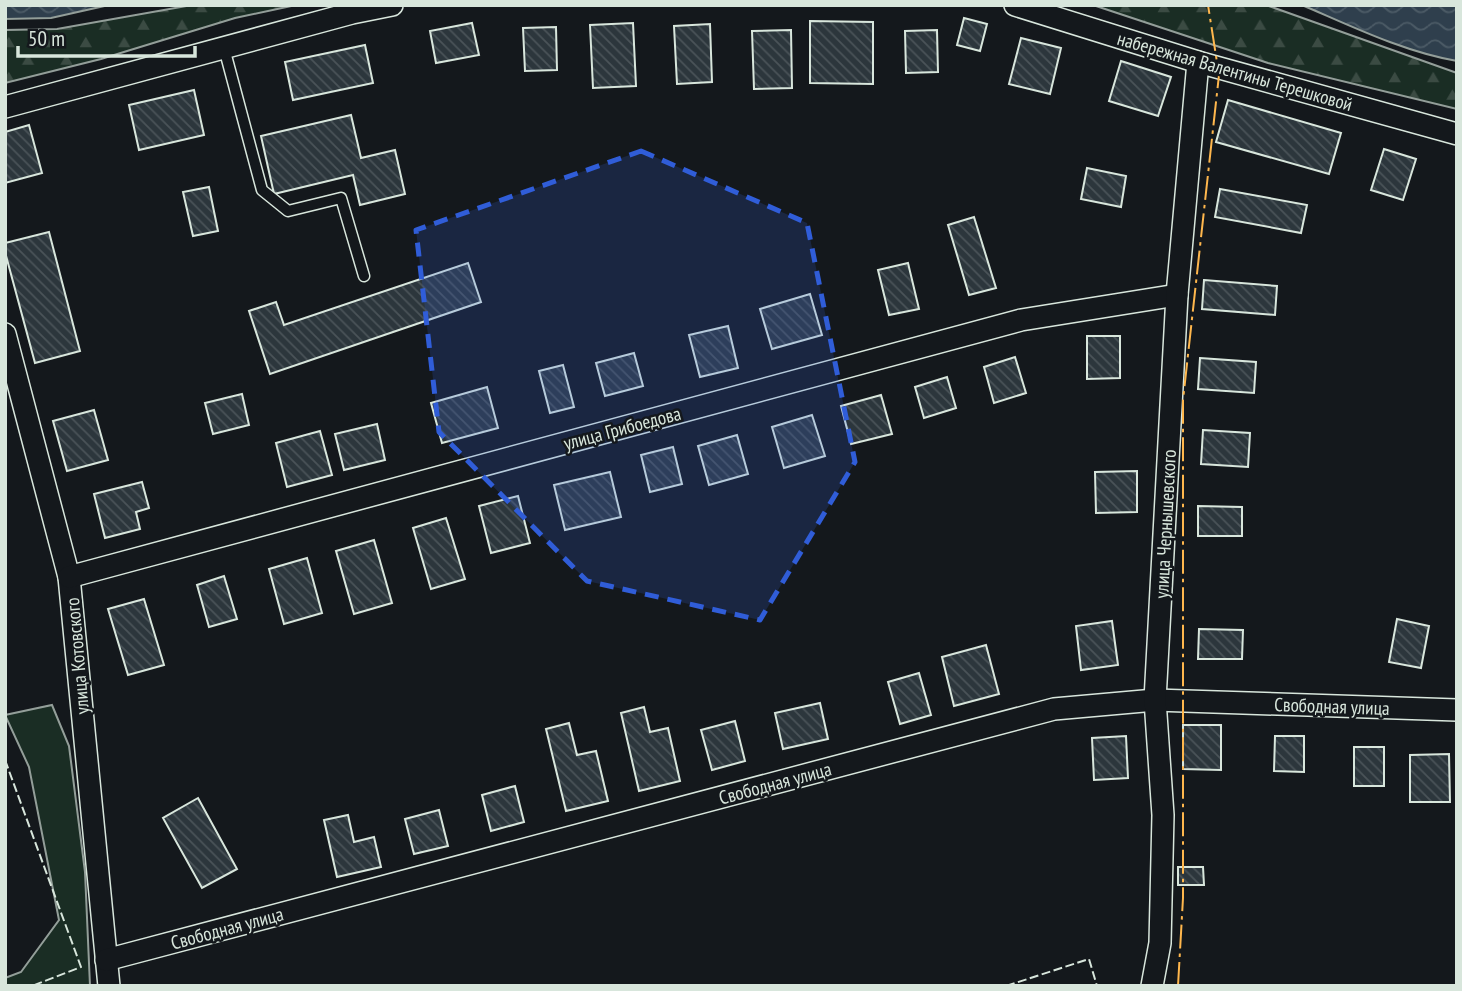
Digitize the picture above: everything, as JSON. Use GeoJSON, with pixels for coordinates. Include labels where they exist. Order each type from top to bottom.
{"type":"FeatureCollection","features":[{"type":"Feature","properties":{"kind":"street"},"geometry":{"type":"LineString","coordinates":[[5,107],[352,13],[391,5]]}},
{"type":"Feature","properties":{"kind":"street","name":"набережная Валентины Терешковой"},"geometry":{"type":"LineString","coordinates":[[1014,5],[1198,62],[1457,134]]}},
{"type":"Feature","properties":{"kind":"street","name":"улица Чернышевского"},"geometry":{"type":"LineString","coordinates":[[1152,986],[1160,943],[1163,815],[1155,700],[1177,295],[1198,62]]}},
{"type":"Feature","properties":{"kind":"street","name":"улица Грибоедова"},"geometry":{"type":"LineString","coordinates":[[69,577],[1021,320],[1177,295]]}},
{"type":"Feature","properties":{"kind":"street","name":"улица Котовского"},"geometry":{"type":"LineString","coordinates":[[5,334],[69,577],[109,986]]}},
{"type":"Feature","properties":{"kind":"street","name":"Свободная улица"},"geometry":{"type":"LineString","coordinates":[[106,960],[1054,709],[1155,700],[1457,710]]}},
{"type":"Feature","properties":{"kind":"lane"},"geometry":{"type":"LineString","coordinates":[[224,48],[262,190],[288,211],[341,198],[364,276]]}},
{"type":"Feature","properties":{"kind":"highlighted area"},"geometry":{"type":"Polygon","coordinates":[[[641,151],[807,223],[855,462],[760,620],[587,581],[439,432],[416,230],[641,151]]]}},
{"type":"Feature","properties":{"kind":"green space"},"geometry":{"type":"Polygon","coordinates":[[[192,5],[296,5],[235,18],[101,59],[5,83],[5,30],[57,29],[192,5]]]}},
{"type":"Feature","properties":{"kind":"green space"},"geometry":{"type":"Polygon","coordinates":[[[1093,5],[1266,5],[1457,73],[1457,109],[1268,63],[1093,5]]]}},
{"type":"Feature","properties":{"kind":"green space"},"geometry":{"type":"Polygon","coordinates":[[[52,705],[69,746],[85,872],[90,986],[5,986],[5,978],[21,972],[59,920],[29,767],[5,715],[52,705]]]}},
{"type":"Feature","properties":{"kind":"water"},"geometry":{"type":"Polygon","coordinates":[[[5,5],[109,5],[51,18],[5,19],[5,5]]]}},
{"type":"Feature","properties":{"kind":"water"},"geometry":{"type":"Polygon","coordinates":[[[1302,5],[1457,5],[1457,61],[1398,45],[1302,5]]]}},
{"type":"Feature","properties":{"kind":"building"},"geometry":{"type":"Polygon","coordinates":[[[964,18],[987,24],[980,51],[957,45],[964,18]]]}},
{"type":"Feature","properties":{"kind":"building"},"geometry":{"type":"Polygon","coordinates":[[[810,21],[873,22],[873,84],[810,83],[810,21]]]}},
{"type":"Feature","properties":{"kind":"building"},"geometry":{"type":"Polygon","coordinates":[[[472,23],[479,55],[436,63],[430,31],[472,23]]]}},
{"type":"Feature","properties":{"kind":"building"},"geometry":{"type":"Polygon","coordinates":[[[633,23],[636,86],[593,88],[590,25],[633,23]]]}},
{"type":"Feature","properties":{"kind":"building"},"geometry":{"type":"Polygon","coordinates":[[[710,24],[712,82],[677,84],[674,26],[710,24]]]}},
{"type":"Feature","properties":{"kind":"building"},"geometry":{"type":"Polygon","coordinates":[[[556,27],[557,70],[525,71],[523,28],[556,27]]]}},
{"type":"Feature","properties":{"kind":"building"},"geometry":{"type":"Polygon","coordinates":[[[791,30],[792,88],[754,89],[752,31],[791,30]]]}},
{"type":"Feature","properties":{"kind":"building"},"geometry":{"type":"Polygon","coordinates":[[[937,30],[938,72],[906,73],[905,31],[937,30]]]}},
{"type":"Feature","properties":{"kind":"building"},"geometry":{"type":"Polygon","coordinates":[[[1021,38],[1061,48],[1050,94],[1009,84],[1021,38]]]}},
{"type":"Feature","properties":{"kind":"building"},"geometry":{"type":"Polygon","coordinates":[[[365,45],[373,83],[293,100],[285,62],[365,45]]]}},
{"type":"Feature","properties":{"kind":"building"},"geometry":{"type":"Polygon","coordinates":[[[1121,61],[1171,77],[1158,116],[1109,101],[1121,61]]]}},
{"type":"Feature","properties":{"kind":"building"},"geometry":{"type":"Polygon","coordinates":[[[194,90],[204,135],[139,150],[129,105],[194,90]]]}},
{"type":"Feature","properties":{"kind":"building"},"geometry":{"type":"Polygon","coordinates":[[[1228,100],[1341,133],[1329,174],[1216,142],[1228,100]]]}},
{"type":"Feature","properties":{"kind":"building"},"geometry":{"type":"Polygon","coordinates":[[[351,115],[361,158],[395,150],[405,194],[360,205],[353,175],[274,194],[261,136],[351,115]]]}},
{"type":"Feature","properties":{"kind":"building"},"geometry":{"type":"Polygon","coordinates":[[[29,125],[42,173],[5,183],[5,132],[29,125]]]}},
{"type":"Feature","properties":{"kind":"building"},"geometry":{"type":"Polygon","coordinates":[[[1384,149],[1416,159],[1403,200],[1371,190],[1384,149]]]}},
{"type":"Feature","properties":{"kind":"building"},"geometry":{"type":"Polygon","coordinates":[[[1087,168],[1126,176],[1121,207],[1081,199],[1087,168]]]}},
{"type":"Feature","properties":{"kind":"building"},"geometry":{"type":"Polygon","coordinates":[[[209,187],[218,231],[193,236],[183,192],[209,187]]]}},
{"type":"Feature","properties":{"kind":"building"},"geometry":{"type":"Polygon","coordinates":[[[1220,189],[1307,205],[1301,233],[1215,217],[1220,189]]]}},
{"type":"Feature","properties":{"kind":"building"},"geometry":{"type":"Polygon","coordinates":[[[974,217],[996,288],[969,295],[948,225],[974,217]]]}},
{"type":"Feature","properties":{"kind":"building"},"geometry":{"type":"Polygon","coordinates":[[[49,232],[80,351],[35,363],[5,252],[5,243],[49,232]]]}},
{"type":"Feature","properties":{"kind":"building"},"geometry":{"type":"Polygon","coordinates":[[[468,263],[481,302],[270,374],[249,311],[276,302],[284,325],[468,263]]]}},
{"type":"Feature","properties":{"kind":"building"},"geometry":{"type":"Polygon","coordinates":[[[908,263],[919,309],[889,315],[878,270],[908,263]]]}},
{"type":"Feature","properties":{"kind":"building"},"geometry":{"type":"Polygon","coordinates":[[[1204,280],[1277,286],[1275,315],[1202,309],[1204,280]]]}},
{"type":"Feature","properties":{"kind":"building"},"geometry":{"type":"Polygon","coordinates":[[[810,294],[822,335],[772,349],[760,309],[810,294]]]}},
{"type":"Feature","properties":{"kind":"building"},"geometry":{"type":"Polygon","coordinates":[[[728,326],[738,368],[700,377],[689,335],[728,326]]]}},
{"type":"Feature","properties":{"kind":"building"},"geometry":{"type":"Polygon","coordinates":[[[1087,336],[1120,336],[1120,378],[1087,379],[1087,336]]]}},
{"type":"Feature","properties":{"kind":"building"},"geometry":{"type":"Polygon","coordinates":[[[634,353],[643,386],[605,396],[596,363],[634,353]]]}},
{"type":"Feature","properties":{"kind":"building"},"geometry":{"type":"Polygon","coordinates":[[[1015,357],[1026,393],[994,403],[984,367],[1015,357]]]}},
{"type":"Feature","properties":{"kind":"building"},"geometry":{"type":"Polygon","coordinates":[[[1200,358],[1256,362],[1254,393],[1198,389],[1200,358]]]}},
{"type":"Feature","properties":{"kind":"building"},"geometry":{"type":"Polygon","coordinates":[[[563,365],[574,407],[550,413],[539,371],[563,365]]]}},
{"type":"Feature","properties":{"kind":"building"},"geometry":{"type":"Polygon","coordinates":[[[947,377],[956,408],[924,418],[915,387],[947,377]]]}},
{"type":"Feature","properties":{"kind":"building"},"geometry":{"type":"Polygon","coordinates":[[[487,387],[498,428],[442,443],[431,403],[487,387]]]}},
{"type":"Feature","properties":{"kind":"building"},"geometry":{"type":"Polygon","coordinates":[[[242,394],[249,425],[213,434],[205,403],[242,394]]]}},
{"type":"Feature","properties":{"kind":"building"},"geometry":{"type":"Polygon","coordinates":[[[881,395],[892,434],[851,444],[841,406],[881,395]]]}},
{"type":"Feature","properties":{"kind":"building"},"geometry":{"type":"Polygon","coordinates":[[[94,410],[108,460],[67,471],[53,421],[94,410]]]}},
{"type":"Feature","properties":{"kind":"building"},"geometry":{"type":"Polygon","coordinates":[[[812,415],[825,456],[784,468],[772,427],[812,415]]]}},
{"type":"Feature","properties":{"kind":"building"},"geometry":{"type":"Polygon","coordinates":[[[377,424],[385,460],[344,470],[335,434],[377,424]]]}},
{"type":"Feature","properties":{"kind":"building"},"geometry":{"type":"Polygon","coordinates":[[[1203,430],[1250,433],[1248,467],[1201,464],[1203,430]]]}},
{"type":"Feature","properties":{"kind":"building"},"geometry":{"type":"Polygon","coordinates":[[[320,431],[332,475],[287,487],[276,443],[320,431]]]}},
{"type":"Feature","properties":{"kind":"building"},"geometry":{"type":"Polygon","coordinates":[[[737,435],[748,474],[709,485],[698,446],[737,435]]]}},
{"type":"Feature","properties":{"kind":"building"},"geometry":{"type":"Polygon","coordinates":[[[673,447],[682,484],[650,492],[641,455],[673,447]]]}},
{"type":"Feature","properties":{"kind":"building"},"geometry":{"type":"Polygon","coordinates":[[[1137,471],[1137,512],[1096,513],[1095,472],[1137,471]]]}},
{"type":"Feature","properties":{"kind":"building"},"geometry":{"type":"Polygon","coordinates":[[[610,472],[621,517],[565,530],[554,485],[610,472]]]}},
{"type":"Feature","properties":{"kind":"building"},"geometry":{"type":"Polygon","coordinates":[[[142,482],[149,508],[136,512],[140,529],[105,538],[94,494],[142,482]]]}},
{"type":"Feature","properties":{"kind":"building"},"geometry":{"type":"Polygon","coordinates":[[[518,496],[530,543],[491,553],[479,506],[518,496]]]}},
{"type":"Feature","properties":{"kind":"building"},"geometry":{"type":"Polygon","coordinates":[[[1198,506],[1242,507],[1242,536],[1198,536],[1198,506]]]}},
{"type":"Feature","properties":{"kind":"building"},"geometry":{"type":"Polygon","coordinates":[[[446,518],[465,579],[431,589],[413,528],[446,518]]]}},
{"type":"Feature","properties":{"kind":"building"},"geometry":{"type":"Polygon","coordinates":[[[374,540],[392,603],[354,614],[336,551],[374,540]]]}},
{"type":"Feature","properties":{"kind":"building"},"geometry":{"type":"Polygon","coordinates":[[[307,558],[322,613],[284,624],[269,569],[307,558]]]}},
{"type":"Feature","properties":{"kind":"building"},"geometry":{"type":"Polygon","coordinates":[[[224,576],[237,619],[209,627],[197,585],[224,576]]]}},
{"type":"Feature","properties":{"kind":"building"},"geometry":{"type":"Polygon","coordinates":[[[144,599],[164,665],[128,675],[108,609],[144,599]]]}},
{"type":"Feature","properties":{"kind":"building"},"geometry":{"type":"Polygon","coordinates":[[[1397,619],[1429,626],[1421,668],[1389,662],[1397,619]]]}},
{"type":"Feature","properties":{"kind":"building"},"geometry":{"type":"Polygon","coordinates":[[[1112,621],[1118,665],[1081,670],[1076,626],[1112,621]]]}},
{"type":"Feature","properties":{"kind":"building"},"geometry":{"type":"Polygon","coordinates":[[[1199,629],[1243,630],[1242,659],[1198,659],[1199,629]]]}},
{"type":"Feature","properties":{"kind":"building"},"geometry":{"type":"Polygon","coordinates":[[[986,645],[999,694],[954,706],[942,657],[986,645]]]}},
{"type":"Feature","properties":{"kind":"building"},"geometry":{"type":"Polygon","coordinates":[[[919,673],[931,715],[900,724],[888,682],[919,673]]]}},
{"type":"Feature","properties":{"kind":"building"},"geometry":{"type":"Polygon","coordinates":[[[820,703],[828,739],[783,749],[775,713],[820,703]]]}},
{"type":"Feature","properties":{"kind":"building"},"geometry":{"type":"Polygon","coordinates":[[[644,707],[650,732],[668,728],[680,781],[639,791],[621,713],[644,707]]]}},
{"type":"Feature","properties":{"kind":"building"},"geometry":{"type":"Polygon","coordinates":[[[735,721],[745,761],[712,770],[701,730],[735,721]]]}},
{"type":"Feature","properties":{"kind":"building"},"geometry":{"type":"Polygon","coordinates":[[[569,723],[577,755],[596,751],[608,801],[566,811],[546,729],[569,723]]]}},
{"type":"Feature","properties":{"kind":"building"},"geometry":{"type":"Polygon","coordinates":[[[1183,725],[1221,725],[1221,770],[1183,769],[1183,725]]]}},
{"type":"Feature","properties":{"kind":"building"},"geometry":{"type":"Polygon","coordinates":[[[1126,736],[1128,778],[1094,780],[1092,738],[1126,736]]]}},
{"type":"Feature","properties":{"kind":"building"},"geometry":{"type":"Polygon","coordinates":[[[1275,736],[1304,736],[1304,772],[1274,771],[1275,736]]]}},
{"type":"Feature","properties":{"kind":"building"},"geometry":{"type":"Polygon","coordinates":[[[1354,747],[1384,747],[1384,786],[1354,786],[1354,747]]]}},
{"type":"Feature","properties":{"kind":"building"},"geometry":{"type":"Polygon","coordinates":[[[1449,754],[1450,802],[1410,802],[1410,755],[1449,754]]]}},
{"type":"Feature","properties":{"kind":"building"},"geometry":{"type":"Polygon","coordinates":[[[515,786],[524,822],[491,831],[482,795],[515,786]]]}},
{"type":"Feature","properties":{"kind":"building"},"geometry":{"type":"Polygon","coordinates":[[[198,798],[237,869],[202,888],[163,818],[198,798]]]}},
{"type":"Feature","properties":{"kind":"building"},"geometry":{"type":"Polygon","coordinates":[[[439,810],[448,846],[414,854],[405,819],[439,810]]]}},
{"type":"Feature","properties":{"kind":"building"},"geometry":{"type":"Polygon","coordinates":[[[348,815],[354,842],[374,837],[381,867],[337,877],[324,820],[348,815]]]}},
{"type":"Feature","properties":{"kind":"building"},"geometry":{"type":"Polygon","coordinates":[[[1178,867],[1203,867],[1204,885],[1178,885],[1178,867]]]}},
{"type":"Feature","properties":{"kind":"fence"},"geometry":{"type":"LineString","coordinates":[[5,760],[81,967],[32,986]]}},
{"type":"Feature","properties":{"kind":"fence"},"geometry":{"type":"LineString","coordinates":[[1006,986],[1089,959],[1097,986]]}},
{"type":"Feature","properties":{"kind":"power"},"geometry":{"type":"LineString","coordinates":[[1178,986],[1183,898],[1183,400],[1219,75],[1208,5]]}}]}
